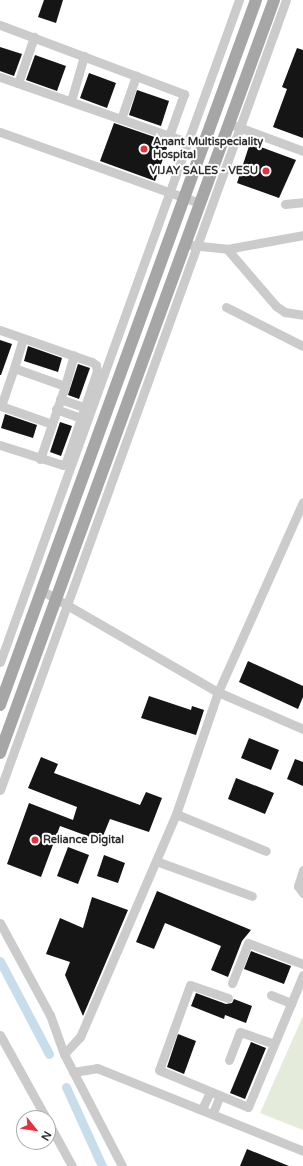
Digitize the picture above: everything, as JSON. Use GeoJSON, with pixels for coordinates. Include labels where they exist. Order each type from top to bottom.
{"type":"FeatureCollection","features":[{"type":"Feature","properties":{"kind":"main road"},"geometry":{"type":"LineString","coordinates":[[0,705],[256,0]]}},
{"type":"Feature","properties":{"kind":"main road"},"geometry":{"type":"LineString","coordinates":[[0,753],[55,596],[190,244],[198,203],[233,125],[274,0]]}},
{"type":"Feature","properties":{"kind":"street"},"geometry":{"type":"LineString","coordinates":[[87,409],[169,193],[239,0]]}},
{"type":"Feature","properties":{"kind":"street"},"geometry":{"type":"LineString","coordinates":[[0,790],[67,604],[190,244],[233,125],[286,0]]}},
{"type":"Feature","properties":{"kind":"street"},"geometry":{"type":"LineString","coordinates":[[0,25],[184,94],[169,136]]}},
{"type":"Feature","properties":{"kind":"street"},"geometry":{"type":"LineString","coordinates":[[18,83],[34,37]]}},
{"type":"Feature","properties":{"kind":"street"},"geometry":{"type":"LineString","coordinates":[[71,102],[84,56]]}},
{"type":"Feature","properties":{"kind":"street"},"geometry":{"type":"LineString","coordinates":[[121,119],[136,76]]}},
{"type":"Feature","properties":{"kind":"street"},"geometry":{"type":"LineString","coordinates":[[0,77],[187,142]]}},
{"type":"Feature","properties":{"kind":"street"},"geometry":{"type":"LineString","coordinates":[[233,125],[303,150]]}},
{"type":"Feature","properties":{"kind":"street"},"geometry":{"type":"LineString","coordinates":[[0,132],[198,203]]}},
{"type":"Feature","properties":{"kind":"street"},"geometry":{"type":"LineString","coordinates":[[285,204],[303,202]]}},
{"type":"Feature","properties":{"kind":"street"},"geometry":{"type":"LineString","coordinates":[[190,244],[227,249],[303,235]]}},
{"type":"Feature","properties":{"kind":"street"},"geometry":{"type":"LineString","coordinates":[[227,249],[276,306],[285,312],[303,315]]}},
{"type":"Feature","properties":{"kind":"street"},"geometry":{"type":"LineString","coordinates":[[226,307],[303,346]]}},
{"type":"Feature","properties":{"kind":"street"},"geometry":{"type":"LineString","coordinates":[[0,330],[74,355],[96,365],[97,371],[84,419],[0,662]]}},
{"type":"Feature","properties":{"kind":"street"},"geometry":{"type":"LineString","coordinates":[[23,338],[1,408],[52,424]]}},
{"type":"Feature","properties":{"kind":"street"},"geometry":{"type":"LineString","coordinates":[[40,459],[74,355]]}},
{"type":"Feature","properties":{"kind":"street"},"geometry":{"type":"LineString","coordinates":[[14,368],[65,386]]}},
{"type":"Feature","properties":{"kind":"street"},"geometry":{"type":"LineString","coordinates":[[60,399],[87,409]]}},
{"type":"Feature","properties":{"kind":"street"},"geometry":{"type":"LineString","coordinates":[[56,409],[84,419]]}},
{"type":"Feature","properties":{"kind":"street"},"geometry":{"type":"LineString","coordinates":[[0,445],[58,466],[66,462],[84,419]]}},
{"type":"Feature","properties":{"kind":"street"},"geometry":{"type":"LineString","coordinates":[[64,1054],[80,1037],[176,814],[218,692],[303,502]]}},
{"type":"Feature","properties":{"kind":"street"},"geometry":{"type":"LineString","coordinates":[[41,590],[55,596],[218,692],[303,729]]}},
{"type":"Feature","properties":{"kind":"street"},"geometry":{"type":"LineString","coordinates":[[176,814],[266,851]]}},
{"type":"Feature","properties":{"kind":"street"},"geometry":{"type":"LineString","coordinates":[[156,861],[252,896]]}},
{"type":"Feature","properties":{"kind":"street"},"geometry":{"type":"LineString","coordinates":[[303,870],[298,886],[303,893]]}},
{"type":"Feature","properties":{"kind":"street"},"geometry":{"type":"LineString","coordinates":[[0,923],[50,1015],[64,1054],[122,1166]]}},
{"type":"Feature","properties":{"kind":"street"},"geometry":{"type":"LineString","coordinates":[[232,983],[248,943],[303,964]]}},
{"type":"Feature","properties":{"kind":"street"},"geometry":{"type":"LineString","coordinates":[[228,998],[190,985],[159,1070],[208,1096],[248,1107],[303,975]]}},
{"type":"Feature","properties":{"kind":"street"},"geometry":{"type":"LineString","coordinates":[[271,995],[291,1002]]}},
{"type":"Feature","properties":{"kind":"street"},"geometry":{"type":"LineString","coordinates":[[228,1060],[240,1032],[274,1044]]}},
{"type":"Feature","properties":{"kind":"street"},"geometry":{"type":"LineString","coordinates":[[0,1035],[42,1110]]}},
{"type":"Feature","properties":{"kind":"street"},"geometry":{"type":"LineString","coordinates":[[73,1072],[97,1068],[213,1113],[303,1151]]}},
{"type":"Feature","properties":{"kind":"street"},"geometry":{"type":"LineString","coordinates":[[202,1109],[208,1096]]}},
{"type":"Feature","properties":{"kind":"street"},"geometry":{"type":"LineString","coordinates":[[213,1113],[218,1099]]}},
{"type":"Feature","properties":{"kind":"street"},"geometry":{"type":"LineString","coordinates":[[56,1137],[72,1166]]}},
{"type":"Feature","properties":{"kind":"green space"},"geometry":{"type":"Polygon","coordinates":[[[303,1016],[303,1130],[260,1113],[303,1016]]]}},
{"type":"Feature","properties":{"kind":"building"},"geometry":{"type":"Polygon","coordinates":[[[44,0],[63,0],[56,23],[38,17],[44,0]]]}},
{"type":"Feature","properties":{"kind":"building"},"geometry":{"type":"Polygon","coordinates":[[[0,47],[22,54],[14,76],[0,71],[0,47]]]}},
{"type":"Feature","properties":{"kind":"building"},"geometry":{"type":"Polygon","coordinates":[[[297,48],[303,50],[303,138],[273,127],[287,89],[282,87],[297,48]]]}},
{"type":"Feature","properties":{"kind":"building"},"geometry":{"type":"Polygon","coordinates":[[[35,55],[66,66],[57,91],[26,80],[35,55]]]}},
{"type":"Feature","properties":{"kind":"building"},"geometry":{"type":"Polygon","coordinates":[[[89,73],[116,83],[107,108],[80,98],[89,73]]]}},
{"type":"Feature","properties":{"kind":"building"},"geometry":{"type":"Polygon","coordinates":[[[137,90],[169,101],[161,126],[129,115],[137,90]]]}},
{"type":"Feature","properties":{"kind":"building"},"geometry":{"type":"Polygon","coordinates":[[[114,123],[169,142],[155,181],[100,161],[114,123]]]}},
{"type":"Feature","properties":{"kind":"building","name":"VIJAY SALES - VESU"},"geometry":{"type":"Polygon","coordinates":[[[250,143],[296,160],[279,198],[237,183],[250,143]]]}},
{"type":"Feature","properties":{"kind":"building"},"geometry":{"type":"Polygon","coordinates":[[[0,340],[12,344],[1,375],[0,375],[0,340]]]}},
{"type":"Feature","properties":{"kind":"building"},"geometry":{"type":"Polygon","coordinates":[[[28,346],[62,358],[58,372],[24,361],[28,346]]]}},
{"type":"Feature","properties":{"kind":"building"},"geometry":{"type":"Polygon","coordinates":[[[78,364],[90,368],[79,399],[68,395],[78,364]]]}},
{"type":"Feature","properties":{"kind":"building"},"geometry":{"type":"Polygon","coordinates":[[[5,414],[37,425],[33,438],[1,428],[5,414]]]}},
{"type":"Feature","properties":{"kind":"building"},"geometry":{"type":"Polygon","coordinates":[[[60,422],[72,426],[61,456],[50,452],[60,422]]]}},
{"type":"Feature","properties":{"kind":"building"},"geometry":{"type":"Polygon","coordinates":[[[248,661],[303,686],[303,697],[298,709],[239,682],[248,661]]]}},
{"type":"Feature","properties":{"kind":"building"},"geometry":{"type":"Polygon","coordinates":[[[149,696],[191,710],[192,706],[204,710],[196,735],[141,718],[149,696]]]}},
{"type":"Feature","properties":{"kind":"building"},"geometry":{"type":"Polygon","coordinates":[[[249,738],[279,750],[271,770],[241,758],[249,738]]]}},
{"type":"Feature","properties":{"kind":"building"},"geometry":{"type":"Polygon","coordinates":[[[41,757],[58,764],[54,773],[140,805],[146,792],[162,798],[149,832],[110,819],[101,841],[60,826],[41,877],[7,864],[29,803],[73,820],[77,807],[28,788],[41,757]]]}},
{"type":"Feature","properties":{"kind":"building"},"geometry":{"type":"Polygon","coordinates":[[[295,759],[303,762],[303,786],[287,779],[295,759]]]}},
{"type":"Feature","properties":{"kind":"building"},"geometry":{"type":"Polygon","coordinates":[[[236,778],[274,793],[265,814],[228,799],[236,778]]]}},
{"type":"Feature","properties":{"kind":"building"},"geometry":{"type":"Polygon","coordinates":[[[68,847],[89,855],[78,884],[57,876],[68,847]]]}},
{"type":"Feature","properties":{"kind":"building"},"geometry":{"type":"Polygon","coordinates":[[[104,855],[125,863],[118,883],[97,876],[104,855]]]}},
{"type":"Feature","properties":{"kind":"building"},"geometry":{"type":"Polygon","coordinates":[[[157,891],[251,930],[242,941],[228,977],[211,970],[221,946],[165,923],[154,949],[136,942],[157,891]]]}},
{"type":"Feature","properties":{"kind":"building"},"geometry":{"type":"Polygon","coordinates":[[[92,897],[128,910],[83,1016],[65,975],[70,962],[46,954],[60,918],[83,928],[92,897]]]}},
{"type":"Feature","properties":{"kind":"building"},"geometry":{"type":"Polygon","coordinates":[[[251,951],[291,966],[284,984],[244,969],[251,951]]]}},
{"type":"Feature","properties":{"kind":"building"},"geometry":{"type":"Polygon","coordinates":[[[196,993],[226,1004],[232,1003],[234,999],[252,1006],[246,1023],[225,1015],[224,1019],[191,1006],[196,993]]]}},
{"type":"Feature","properties":{"kind":"building"},"geometry":{"type":"Polygon","coordinates":[[[178,1034],[196,1041],[184,1074],[167,1067],[178,1034]]]}},
{"type":"Feature","properties":{"kind":"building"},"geometry":{"type":"Polygon","coordinates":[[[251,1042],[266,1048],[245,1099],[230,1093],[251,1042]]]}},
{"type":"Feature","properties":{"kind":"building"},"geometry":{"type":"Polygon","coordinates":[[[247,1149],[289,1166],[240,1166],[247,1149]]]}},
{"type":"Feature","properties":{"kind":"waterway"},"geometry":{"type":"LineString","coordinates":[[0,961],[49,1054]]}},
{"type":"Feature","properties":{"kind":"waterway"},"geometry":{"type":"LineString","coordinates":[[66,1087],[102,1166]]}},
{"type":"Feature","properties":{"kind":"place","name":"Anant Multispeciality Hospital"},"geometry":{"type":"Point","coordinates":[144,149]}},
{"type":"Feature","properties":{"kind":"place","name":"VIJAY SALES - VESU"},"geometry":{"type":"Point","coordinates":[266,171]}},
{"type":"Feature","properties":{"kind":"place","name":"Reliance Digital"},"geometry":{"type":"Point","coordinates":[35,840]}}]}
